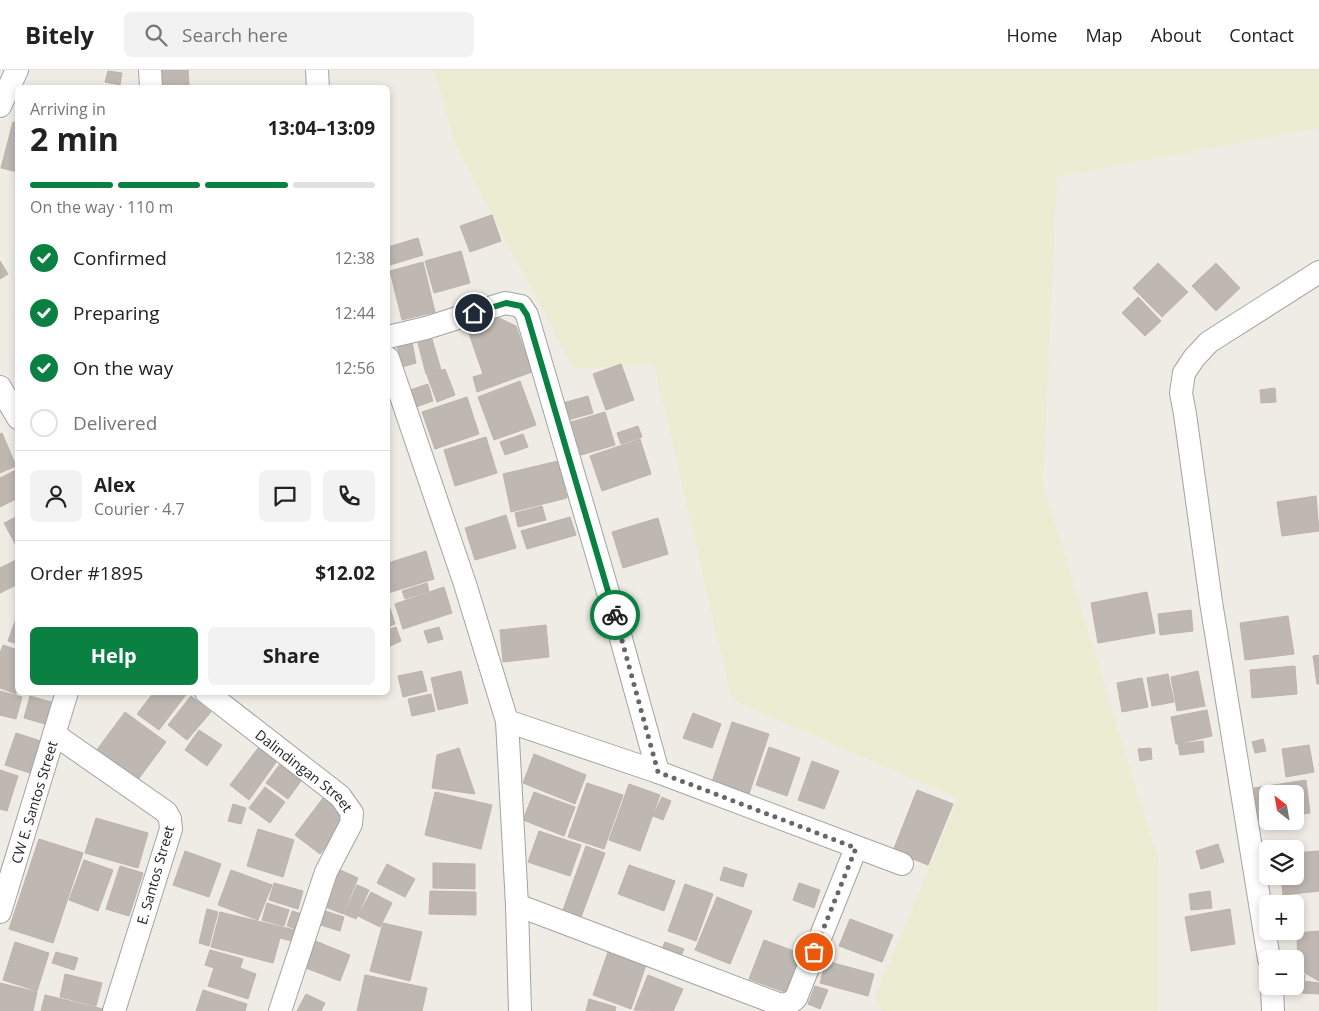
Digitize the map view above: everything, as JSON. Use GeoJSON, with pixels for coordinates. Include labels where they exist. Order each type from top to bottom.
{"type":"FeatureCollection","features":[{"type":"Feature","properties":{"kind":"street"},"geometry":{"type":"LineString","coordinates":[[15,110],[0,107],[17,70]]}},
{"type":"Feature","properties":{"kind":"street"},"geometry":{"type":"LineString","coordinates":[[150,70],[151,85]]}},
{"type":"Feature","properties":{"kind":"street"},"geometry":{"type":"LineString","coordinates":[[317,70],[318,85]]}},
{"type":"Feature","properties":{"kind":"street"},"geometry":{"type":"LineString","coordinates":[[1267,950],[1211,602],[1181,393],[1184,373],[1194,358],[1209,342],[1319,272]]}},
{"type":"Feature","properties":{"kind":"street"},"geometry":{"type":"LineString","coordinates":[[390,337],[426,328],[506,303],[521,306],[527,315],[610,599],[658,772]]}},
{"type":"Feature","properties":{"kind":"street"},"geometry":{"type":"LineString","coordinates":[[390,364],[462,575],[507,721],[517,905],[520,1011]]}},
{"type":"Feature","properties":{"kind":"street"},"geometry":{"type":"LineString","coordinates":[[0,387],[15,413]]}},
{"type":"Feature","properties":{"kind":"street","name":"CW E. Santos Street"},"geometry":{"type":"LineString","coordinates":[[0,912],[66,695]]}},
{"type":"Feature","properties":{"kind":"street","name":"Dalindingan Street"},"geometry":{"type":"LineString","coordinates":[[210,695],[340,796],[352,813],[351,824],[326,872],[280,1011]]}},
{"type":"Feature","properties":{"kind":"street"},"geometry":{"type":"LineString","coordinates":[[507,721],[658,772],[902,864]]}},
{"type":"Feature","properties":{"kind":"street","name":"E. Santos Street"},"geometry":{"type":"LineString","coordinates":[[54,734],[166,812],[170,818],[171,829],[114,1011]]}},
{"type":"Feature","properties":{"kind":"street"},"geometry":{"type":"LineString","coordinates":[[517,905],[781,1005],[790,1003],[796,998],[856,848]]}},
{"type":"Feature","properties":{"kind":"street"},"geometry":{"type":"LineString","coordinates":[[1272,995],[1273,1011]]}},
{"type":"Feature","properties":{"kind":"green space"},"geometry":{"type":"Polygon","coordinates":[[[434,70],[1319,70],[1319,128],[1057,177],[1043,484],[1159,862],[1159,1011],[881,1011],[875,997],[958,799],[732,700],[654,364],[574,369],[457,149],[434,70]]]}},
{"type":"Feature","properties":{"kind":"building"},"geometry":{"type":"Polygon","coordinates":[[[161,70],[188,70],[189,85],[163,85],[161,70]]]}},
{"type":"Feature","properties":{"kind":"building"},"geometry":{"type":"Polygon","coordinates":[[[108,71],[122,73],[120,85],[105,82],[108,71]]]}},
{"type":"Feature","properties":{"kind":"building"},"geometry":{"type":"Polygon","coordinates":[[[13,122],[15,122],[15,171],[1,168],[13,122]]]}},
{"type":"Feature","properties":{"kind":"building"},"geometry":{"type":"Polygon","coordinates":[[[492,215],[501,241],[470,252],[460,226],[492,215]]]}},
{"type":"Feature","properties":{"kind":"building"},"geometry":{"type":"Polygon","coordinates":[[[418,238],[423,255],[390,265],[390,246],[418,238]]]}},
{"type":"Feature","properties":{"kind":"building"},"geometry":{"type":"Polygon","coordinates":[[[461,251],[470,283],[434,293],[425,261],[461,251]]]}},
{"type":"Feature","properties":{"kind":"building"},"geometry":{"type":"Polygon","coordinates":[[[0,261],[8,274],[0,279],[0,261]]]}},
{"type":"Feature","properties":{"kind":"building"},"geometry":{"type":"Polygon","coordinates":[[[423,262],[435,312],[402,320],[390,271],[423,262]]]}},
{"type":"Feature","properties":{"kind":"building"},"geometry":{"type":"Polygon","coordinates":[[[1158,263],[1188,292],[1162,317],[1133,288],[1158,263]]]}},
{"type":"Feature","properties":{"kind":"building"},"geometry":{"type":"Polygon","coordinates":[[[1216,263],[1240,288],[1216,311],[1192,286],[1216,263]]]}},
{"type":"Feature","properties":{"kind":"building"},"geometry":{"type":"Polygon","coordinates":[[[1138,297],[1161,321],[1145,336],[1122,313],[1138,297]]]}},
{"type":"Feature","properties":{"kind":"building"},"geometry":{"type":"Polygon","coordinates":[[[495,316],[516,326],[532,372],[477,392],[473,377],[483,374],[467,328],[495,316]]]}},
{"type":"Feature","properties":{"kind":"building"},"geometry":{"type":"Polygon","coordinates":[[[432,339],[441,370],[426,374],[418,343],[432,339]]]}},
{"type":"Feature","properties":{"kind":"building"},"geometry":{"type":"Polygon","coordinates":[[[412,342],[416,363],[402,367],[397,345],[412,342]]]}},
{"type":"Feature","properties":{"kind":"building"},"geometry":{"type":"Polygon","coordinates":[[[621,364],[634,400],[606,410],[593,374],[621,364]]]}},
{"type":"Feature","properties":{"kind":"building"},"geometry":{"type":"Polygon","coordinates":[[[445,369],[455,395],[437,402],[427,375],[445,369]]]}},
{"type":"Feature","properties":{"kind":"building"},"geometry":{"type":"Polygon","coordinates":[[[520,381],[536,425],[494,440],[478,397],[520,381]]]}},
{"type":"Feature","properties":{"kind":"building"},"geometry":{"type":"Polygon","coordinates":[[[428,384],[433,401],[416,407],[410,390],[428,384]]]}},
{"type":"Feature","properties":{"kind":"building"},"geometry":{"type":"Polygon","coordinates":[[[1275,388],[1276,402],[1261,403],[1260,390],[1275,388]]]}},
{"type":"Feature","properties":{"kind":"building"},"geometry":{"type":"Polygon","coordinates":[[[588,396],[593,413],[568,420],[563,403],[588,396]]]}},
{"type":"Feature","properties":{"kind":"building"},"geometry":{"type":"Polygon","coordinates":[[[467,397],[479,434],[435,449],[422,412],[467,397]]]}},
{"type":"Feature","properties":{"kind":"building"},"geometry":{"type":"Polygon","coordinates":[[[605,412],[615,445],[581,455],[571,422],[605,412]]]}},
{"type":"Feature","properties":{"kind":"building"},"geometry":{"type":"Polygon","coordinates":[[[638,426],[642,437],[621,444],[617,433],[638,426]]]}},
{"type":"Feature","properties":{"kind":"building"},"geometry":{"type":"Polygon","coordinates":[[[2,433],[15,466],[0,473],[0,434],[2,433]]]}},
{"type":"Feature","properties":{"kind":"building"},"geometry":{"type":"Polygon","coordinates":[[[523,434],[528,447],[505,455],[500,442],[523,434]]]}},
{"type":"Feature","properties":{"kind":"building"},"geometry":{"type":"Polygon","coordinates":[[[486,437],[497,473],[455,486],[444,450],[486,437]]]}},
{"type":"Feature","properties":{"kind":"building"},"geometry":{"type":"Polygon","coordinates":[[[640,439],[651,474],[602,491],[590,456],[640,439]]]}},
{"type":"Feature","properties":{"kind":"building"},"geometry":{"type":"Polygon","coordinates":[[[558,461],[567,498],[511,512],[503,474],[558,461]]]}},
{"type":"Feature","properties":{"kind":"building"},"geometry":{"type":"Polygon","coordinates":[[[15,470],[15,500],[0,507],[0,478],[15,470]]]}},
{"type":"Feature","properties":{"kind":"building"},"geometry":{"type":"Polygon","coordinates":[[[1316,496],[1319,531],[1282,536],[1277,502],[1316,496]]]}},
{"type":"Feature","properties":{"kind":"building"},"geometry":{"type":"Polygon","coordinates":[[[542,506],[546,520],[518,527],[515,513],[542,506]]]}},
{"type":"Feature","properties":{"kind":"building"},"geometry":{"type":"Polygon","coordinates":[[[506,515],[516,548],[475,560],[465,528],[506,515]]]}},
{"type":"Feature","properties":{"kind":"building"},"geometry":{"type":"Polygon","coordinates":[[[570,517],[576,535],[527,549],[521,531],[570,517]]]}},
{"type":"Feature","properties":{"kind":"building"},"geometry":{"type":"Polygon","coordinates":[[[15,518],[15,543],[4,523],[15,518]]]}},
{"type":"Feature","properties":{"kind":"building"},"geometry":{"type":"Polygon","coordinates":[[[658,518],[668,554],[623,568],[612,532],[658,518]]]}},
{"type":"Feature","properties":{"kind":"building"},"geometry":{"type":"Polygon","coordinates":[[[426,551],[434,579],[390,592],[390,562],[426,551]]]}},
{"type":"Feature","properties":{"kind":"building"},"geometry":{"type":"Polygon","coordinates":[[[15,560],[15,586],[0,593],[0,568],[15,560]]]}},
{"type":"Feature","properties":{"kind":"building"},"geometry":{"type":"Polygon","coordinates":[[[427,583],[429,591],[405,599],[402,591],[427,583]]]}},
{"type":"Feature","properties":{"kind":"building"},"geometry":{"type":"Polygon","coordinates":[[[444,587],[452,613],[403,629],[395,604],[444,587]]]}},
{"type":"Feature","properties":{"kind":"building"},"geometry":{"type":"Polygon","coordinates":[[[1147,592],[1155,633],[1098,643],[1091,603],[1147,592]]]}},
{"type":"Feature","properties":{"kind":"building"},"geometry":{"type":"Polygon","coordinates":[[[390,608],[395,624],[390,626],[390,608]]]}},
{"type":"Feature","properties":{"kind":"building"},"geometry":{"type":"Polygon","coordinates":[[[1191,610],[1193,631],[1160,635],[1158,614],[1191,610]]]}},
{"type":"Feature","properties":{"kind":"building"},"geometry":{"type":"Polygon","coordinates":[[[1288,616],[1294,654],[1245,660],[1240,623],[1288,616]]]}},
{"type":"Feature","properties":{"kind":"building"},"geometry":{"type":"Polygon","coordinates":[[[15,621],[15,643],[8,641],[15,621]]]}},
{"type":"Feature","properties":{"kind":"building"},"geometry":{"type":"Polygon","coordinates":[[[546,625],[549,657],[503,662],[500,630],[546,625]]]}},
{"type":"Feature","properties":{"kind":"building"},"geometry":{"type":"Polygon","coordinates":[[[396,627],[401,641],[390,646],[390,629],[396,627]]]}},
{"type":"Feature","properties":{"kind":"building"},"geometry":{"type":"Polygon","coordinates":[[[439,627],[443,639],[428,643],[424,631],[439,627]]]}},
{"type":"Feature","properties":{"kind":"building"},"geometry":{"type":"Polygon","coordinates":[[[3,645],[15,649],[15,694],[0,688],[0,653],[3,645]]]}},
{"type":"Feature","properties":{"kind":"building"},"geometry":{"type":"Polygon","coordinates":[[[1319,655],[1319,684],[1317,684],[1313,656],[1319,655]]]}},
{"type":"Feature","properties":{"kind":"building"},"geometry":{"type":"Polygon","coordinates":[[[1295,666],[1297,694],[1252,698],[1250,670],[1295,666]]]}},
{"type":"Feature","properties":{"kind":"building"},"geometry":{"type":"Polygon","coordinates":[[[422,671],[427,691],[403,697],[398,676],[422,671]]]}},
{"type":"Feature","properties":{"kind":"building"},"geometry":{"type":"Polygon","coordinates":[[[461,671],[468,703],[438,710],[431,678],[461,671]]]}},
{"type":"Feature","properties":{"kind":"building"},"geometry":{"type":"Polygon","coordinates":[[[1198,671],[1205,706],[1177,711],[1171,677],[1198,671]]]}},
{"type":"Feature","properties":{"kind":"building"},"geometry":{"type":"Polygon","coordinates":[[[1168,674],[1174,702],[1152,706],[1147,678],[1168,674]]]}},
{"type":"Feature","properties":{"kind":"building"},"geometry":{"type":"Polygon","coordinates":[[[1142,678],[1148,707],[1122,712],[1117,683],[1142,678]]]}},
{"type":"Feature","properties":{"kind":"building"},"geometry":{"type":"Polygon","coordinates":[[[0,691],[22,697],[16,719],[0,715],[0,691]]]}},
{"type":"Feature","properties":{"kind":"building"},"geometry":{"type":"Polygon","coordinates":[[[431,694],[435,711],[412,716],[408,699],[431,694]]]}},
{"type":"Feature","properties":{"kind":"building"},"geometry":{"type":"Polygon","coordinates":[[[152,695],[186,695],[159,730],[137,714],[152,695]]]}},
{"type":"Feature","properties":{"kind":"building"},"geometry":{"type":"Polygon","coordinates":[[[30,696],[51,702],[45,724],[24,718],[30,696]]]}},
{"type":"Feature","properties":{"kind":"building"},"geometry":{"type":"Polygon","coordinates":[[[191,696],[211,712],[187,740],[168,725],[191,696]]]}},
{"type":"Feature","properties":{"kind":"building"},"geometry":{"type":"Polygon","coordinates":[[[1207,710],[1212,736],[1176,744],[1171,717],[1207,710]]]}},
{"type":"Feature","properties":{"kind":"building"},"geometry":{"type":"Polygon","coordinates":[[[125,712],[166,742],[137,781],[96,751],[125,712]]]}},
{"type":"Feature","properties":{"kind":"building"},"geometry":{"type":"Polygon","coordinates":[[[693,713],[721,724],[712,748],[683,738],[693,713]]]}},
{"type":"Feature","properties":{"kind":"building"},"geometry":{"type":"Polygon","coordinates":[[[732,722],[769,734],[749,794],[712,782],[732,722]]]}},
{"type":"Feature","properties":{"kind":"building"},"geometry":{"type":"Polygon","coordinates":[[[199,730],[222,745],[207,766],[185,750],[199,730]]]}},
{"type":"Feature","properties":{"kind":"building"},"geometry":{"type":"Polygon","coordinates":[[[16,733],[41,741],[30,773],[5,765],[16,733]]]}},
{"type":"Feature","properties":{"kind":"building"},"geometry":{"type":"Polygon","coordinates":[[[1263,739],[1266,751],[1255,753],[1252,742],[1263,739]]]}},
{"type":"Feature","properties":{"kind":"building"},"geometry":{"type":"Polygon","coordinates":[[[1203,741],[1204,752],[1180,755],[1178,744],[1203,741]]]}},
{"type":"Feature","properties":{"kind":"building"},"geometry":{"type":"Polygon","coordinates":[[[1309,745],[1314,772],[1286,777],[1282,749],[1309,745]]]}},
{"type":"Feature","properties":{"kind":"building"},"geometry":{"type":"Polygon","coordinates":[[[769,747],[800,758],[787,796],[756,785],[769,747]]]}},
{"type":"Feature","properties":{"kind":"building"},"geometry":{"type":"Polygon","coordinates":[[[258,748],[277,761],[249,800],[230,785],[258,748]]]}},
{"type":"Feature","properties":{"kind":"building"},"geometry":{"type":"Polygon","coordinates":[[[459,748],[475,794],[432,788],[437,755],[459,748]]]}},
{"type":"Feature","properties":{"kind":"building"},"geometry":{"type":"Polygon","coordinates":[[[1151,748],[1152,759],[1140,761],[1138,749],[1151,748]]]}},
{"type":"Feature","properties":{"kind":"building"},"geometry":{"type":"Polygon","coordinates":[[[534,754],[586,775],[575,804],[523,783],[534,754]]]}},
{"type":"Feature","properties":{"kind":"building"},"geometry":{"type":"Polygon","coordinates":[[[812,761],[839,771],[824,809],[798,800],[812,761]]]}},
{"type":"Feature","properties":{"kind":"building"},"geometry":{"type":"Polygon","coordinates":[[[280,764],[301,781],[288,799],[266,783],[280,764]]]}},
{"type":"Feature","properties":{"kind":"building"},"geometry":{"type":"Polygon","coordinates":[[[0,770],[18,776],[7,811],[0,809],[0,770]]]}},
{"type":"Feature","properties":{"kind":"building"},"geometry":{"type":"Polygon","coordinates":[[[1306,780],[1310,813],[1304,814],[1304,785],[1274,785],[1306,780]]]}},
{"type":"Feature","properties":{"kind":"building"},"geometry":{"type":"Polygon","coordinates":[[[587,783],[623,795],[604,849],[568,837],[587,783]]]}},
{"type":"Feature","properties":{"kind":"building"},"geometry":{"type":"Polygon","coordinates":[[[629,784],[660,795],[640,851],[609,840],[629,784]]]}},
{"type":"Feature","properties":{"kind":"building"},"geometry":{"type":"Polygon","coordinates":[[[265,787],[285,802],[270,823],[249,808],[265,787]]]}},
{"type":"Feature","properties":{"kind":"building"},"geometry":{"type":"Polygon","coordinates":[[[1259,787],[1259,820],[1258,820],[1254,788],[1259,787]]]}},
{"type":"Feature","properties":{"kind":"building"},"geometry":{"type":"Polygon","coordinates":[[[917,790],[953,804],[928,865],[893,851],[917,790]]]}},
{"type":"Feature","properties":{"kind":"building"},"geometry":{"type":"Polygon","coordinates":[[[435,792],[492,805],[481,849],[425,835],[435,792]]]}},
{"type":"Feature","properties":{"kind":"building"},"geometry":{"type":"Polygon","coordinates":[[[534,792],[575,807],[564,836],[523,820],[534,792]]]}},
{"type":"Feature","properties":{"kind":"building"},"geometry":{"type":"Polygon","coordinates":[[[662,797],[671,801],[663,820],[653,816],[662,797]]]}},
{"type":"Feature","properties":{"kind":"building"},"geometry":{"type":"Polygon","coordinates":[[[323,798],[348,817],[320,854],[295,835],[323,798]]]}},
{"type":"Feature","properties":{"kind":"building"},"geometry":{"type":"Polygon","coordinates":[[[233,804],[246,808],[241,824],[228,821],[233,804]]]}},
{"type":"Feature","properties":{"kind":"building"},"geometry":{"type":"Polygon","coordinates":[[[96,818],[148,833],[138,868],[85,853],[96,818]]]}},
{"type":"Feature","properties":{"kind":"building"},"geometry":{"type":"Polygon","coordinates":[[[258,829],[294,840],[283,877],[247,866],[258,829]]]}},
{"type":"Feature","properties":{"kind":"building"},"geometry":{"type":"Polygon","coordinates":[[[539,831],[581,845],[570,876],[528,862],[539,831]]]}},
{"type":"Feature","properties":{"kind":"building"},"geometry":{"type":"Polygon","coordinates":[[[39,839],[83,853],[53,943],[9,929],[39,839]]]}},
{"type":"Feature","properties":{"kind":"building"},"geometry":{"type":"Polygon","coordinates":[[[1218,844],[1224,862],[1201,869],[1196,851],[1218,844]]]}},
{"type":"Feature","properties":{"kind":"building"},"geometry":{"type":"Polygon","coordinates":[[[586,846],[605,853],[581,917],[563,910],[586,846]]]}},
{"type":"Feature","properties":{"kind":"building"},"geometry":{"type":"Polygon","coordinates":[[[185,851],[221,864],[209,897],[173,885],[185,851]]]}},
{"type":"Feature","properties":{"kind":"building"},"geometry":{"type":"Polygon","coordinates":[[[1319,851],[1319,891],[1283,895],[1282,885],[1304,885],[1304,852],[1319,851]]]}},
{"type":"Feature","properties":{"kind":"building"},"geometry":{"type":"Polygon","coordinates":[[[84,860],[113,870],[98,911],[69,900],[84,860]]]}},
{"type":"Feature","properties":{"kind":"building"},"geometry":{"type":"Polygon","coordinates":[[[433,863],[475,864],[475,889],[433,888],[433,863]]]}},
{"type":"Feature","properties":{"kind":"building"},"geometry":{"type":"Polygon","coordinates":[[[387,864],[415,879],[405,897],[377,883],[387,864]]]}},
{"type":"Feature","properties":{"kind":"building"},"geometry":{"type":"Polygon","coordinates":[[[629,865],[675,881],[664,911],[618,894],[629,865]]]}},
{"type":"Feature","properties":{"kind":"building"},"geometry":{"type":"Polygon","coordinates":[[[120,866],[143,873],[129,916],[106,909],[120,866]]]}},
{"type":"Feature","properties":{"kind":"building"},"geometry":{"type":"Polygon","coordinates":[[[724,867],[747,874],[743,887],[720,880],[724,867]]]}},
{"type":"Feature","properties":{"kind":"building"},"geometry":{"type":"Polygon","coordinates":[[[338,869],[358,878],[343,914],[323,906],[338,869]]]}},
{"type":"Feature","properties":{"kind":"building"},"geometry":{"type":"Polygon","coordinates":[[[231,870],[272,885],[258,920],[218,905],[231,870]]]}},
{"type":"Feature","properties":{"kind":"building"},"geometry":{"type":"Polygon","coordinates":[[[274,883],[303,891],[298,909],[269,900],[274,883]]]}},
{"type":"Feature","properties":{"kind":"building"},"geometry":{"type":"Polygon","coordinates":[[[799,883],[820,890],[814,908],[793,900],[799,883]]]}},
{"type":"Feature","properties":{"kind":"building"},"geometry":{"type":"Polygon","coordinates":[[[685,884],[713,894],[696,941],[668,931],[685,884]]]}},
{"type":"Feature","properties":{"kind":"building"},"geometry":{"type":"Polygon","coordinates":[[[357,885],[369,890],[356,919],[344,914],[357,885]]]}},
{"type":"Feature","properties":{"kind":"building"},"geometry":{"type":"Polygon","coordinates":[[[430,891],[476,892],[476,915],[429,914],[430,891]]]}},
{"type":"Feature","properties":{"kind":"building"},"geometry":{"type":"Polygon","coordinates":[[[1210,891],[1212,908],[1191,910],[1189,894],[1210,891]]]}},
{"type":"Feature","properties":{"kind":"building"},"geometry":{"type":"Polygon","coordinates":[[[371,892],[392,903],[380,927],[358,916],[371,892]]]}},
{"type":"Feature","properties":{"kind":"building"},"geometry":{"type":"Polygon","coordinates":[[[717,897],[752,911],[730,964],[695,950],[717,897]]]}},
{"type":"Feature","properties":{"kind":"building"},"geometry":{"type":"Polygon","coordinates":[[[267,903],[289,910],[284,926],[262,920],[267,903]]]}},
{"type":"Feature","properties":{"kind":"building"},"geometry":{"type":"Polygon","coordinates":[[[207,909],[218,912],[209,946],[199,943],[207,909]]]}},
{"type":"Feature","properties":{"kind":"building"},"geometry":{"type":"Polygon","coordinates":[[[1230,909],[1235,944],[1191,951],[1185,917],[1230,909]]]}},
{"type":"Feature","properties":{"kind":"building"},"geometry":{"type":"Polygon","coordinates":[[[322,910],[344,917],[340,931],[317,924],[322,910]]]}},
{"type":"Feature","properties":{"kind":"building"},"geometry":{"type":"Polygon","coordinates":[[[292,911],[302,914],[296,929],[287,926],[292,911]]]}},
{"type":"Feature","properties":{"kind":"building"},"geometry":{"type":"Polygon","coordinates":[[[220,912],[295,930],[292,941],[280,938],[273,963],[211,947],[220,912]]]}},
{"type":"Feature","properties":{"kind":"building"},"geometry":{"type":"Polygon","coordinates":[[[850,919],[893,935],[882,962],[839,946],[850,919]]]}},
{"type":"Feature","properties":{"kind":"building"},"geometry":{"type":"Polygon","coordinates":[[[383,923],[422,932],[410,981],[370,971],[383,923]]]}},
{"type":"Feature","properties":{"kind":"building"},"geometry":{"type":"Polygon","coordinates":[[[1319,931],[1319,981],[1304,972],[1304,950],[1297,950],[1297,940],[1304,940],[1304,932],[1319,931]]]}},
{"type":"Feature","properties":{"kind":"building"},"geometry":{"type":"Polygon","coordinates":[[[313,940],[350,955],[340,981],[303,967],[313,940]]]}},
{"type":"Feature","properties":{"kind":"building"},"geometry":{"type":"Polygon","coordinates":[[[764,940],[805,955],[790,994],[749,979],[764,940]]]}},
{"type":"Feature","properties":{"kind":"building"},"geometry":{"type":"Polygon","coordinates":[[[15,942],[49,953],[37,991],[3,980],[15,942]]]}},
{"type":"Feature","properties":{"kind":"building"},"geometry":{"type":"Polygon","coordinates":[[[665,942],[684,949],[680,958],[661,951],[665,942]]]}},
{"type":"Feature","properties":{"kind":"building"},"geometry":{"type":"Polygon","coordinates":[[[210,950],[243,959],[240,968],[256,974],[248,999],[208,986],[214,968],[205,965],[210,950]]]}},
{"type":"Feature","properties":{"kind":"building"},"geometry":{"type":"Polygon","coordinates":[[[56,952],[78,958],[74,970],[52,963],[56,952]]]}},
{"type":"Feature","properties":{"kind":"building"},"geometry":{"type":"Polygon","coordinates":[[[608,952],[646,965],[631,1009],[593,995],[608,952]]]}},
{"type":"Feature","properties":{"kind":"building"},"geometry":{"type":"Polygon","coordinates":[[[826,961],[874,974],[868,996],[820,983],[826,961]]]}},
{"type":"Feature","properties":{"kind":"building"},"geometry":{"type":"Polygon","coordinates":[[[65,974],[102,983],[96,1006],[60,997],[65,974]]]}},
{"type":"Feature","properties":{"kind":"building"},"geometry":{"type":"Polygon","coordinates":[[[365,975],[427,988],[422,1011],[357,1011],[365,975]]]}},
{"type":"Feature","properties":{"kind":"building"},"geometry":{"type":"Polygon","coordinates":[[[648,975],[683,989],[673,1011],[634,1010],[648,975]]]}},
{"type":"Feature","properties":{"kind":"building"},"geometry":{"type":"Polygon","coordinates":[[[1304,981],[1319,983],[1319,994],[1304,993],[1304,981]]]}},
{"type":"Feature","properties":{"kind":"building"},"geometry":{"type":"Polygon","coordinates":[[[0,983],[37,992],[33,1011],[0,1011],[0,983]]]}},
{"type":"Feature","properties":{"kind":"building"},"geometry":{"type":"Polygon","coordinates":[[[815,986],[828,990],[820,1009],[808,1004],[815,986]]]}},
{"type":"Feature","properties":{"kind":"building"},"geometry":{"type":"Polygon","coordinates":[[[203,990],[247,1004],[245,1011],[196,1011],[203,990]]]}},
{"type":"Feature","properties":{"kind":"building"},"geometry":{"type":"Polygon","coordinates":[[[306,994],[325,1003],[321,1011],[297,1011],[306,994]]]}},
{"type":"Feature","properties":{"kind":"building"},"geometry":{"type":"Polygon","coordinates":[[[45,995],[103,1009],[102,1011],[41,1011],[45,995]]]}},
{"type":"Feature","properties":{"kind":"building"},"geometry":{"type":"Polygon","coordinates":[[[589,999],[616,1007],[615,1011],[586,1011],[589,999]]]}},
{"type":"Feature","properties":{"kind":"way so far"},"geometry":{"type":"LineString","coordinates":[[615,615],[658,772],[856,848],[814,952]]}},
{"type":"Feature","properties":{"kind":"route"},"geometry":{"type":"LineString","coordinates":[[474,313],[506,303],[521,306],[527,315],[615,615]]}}]}
